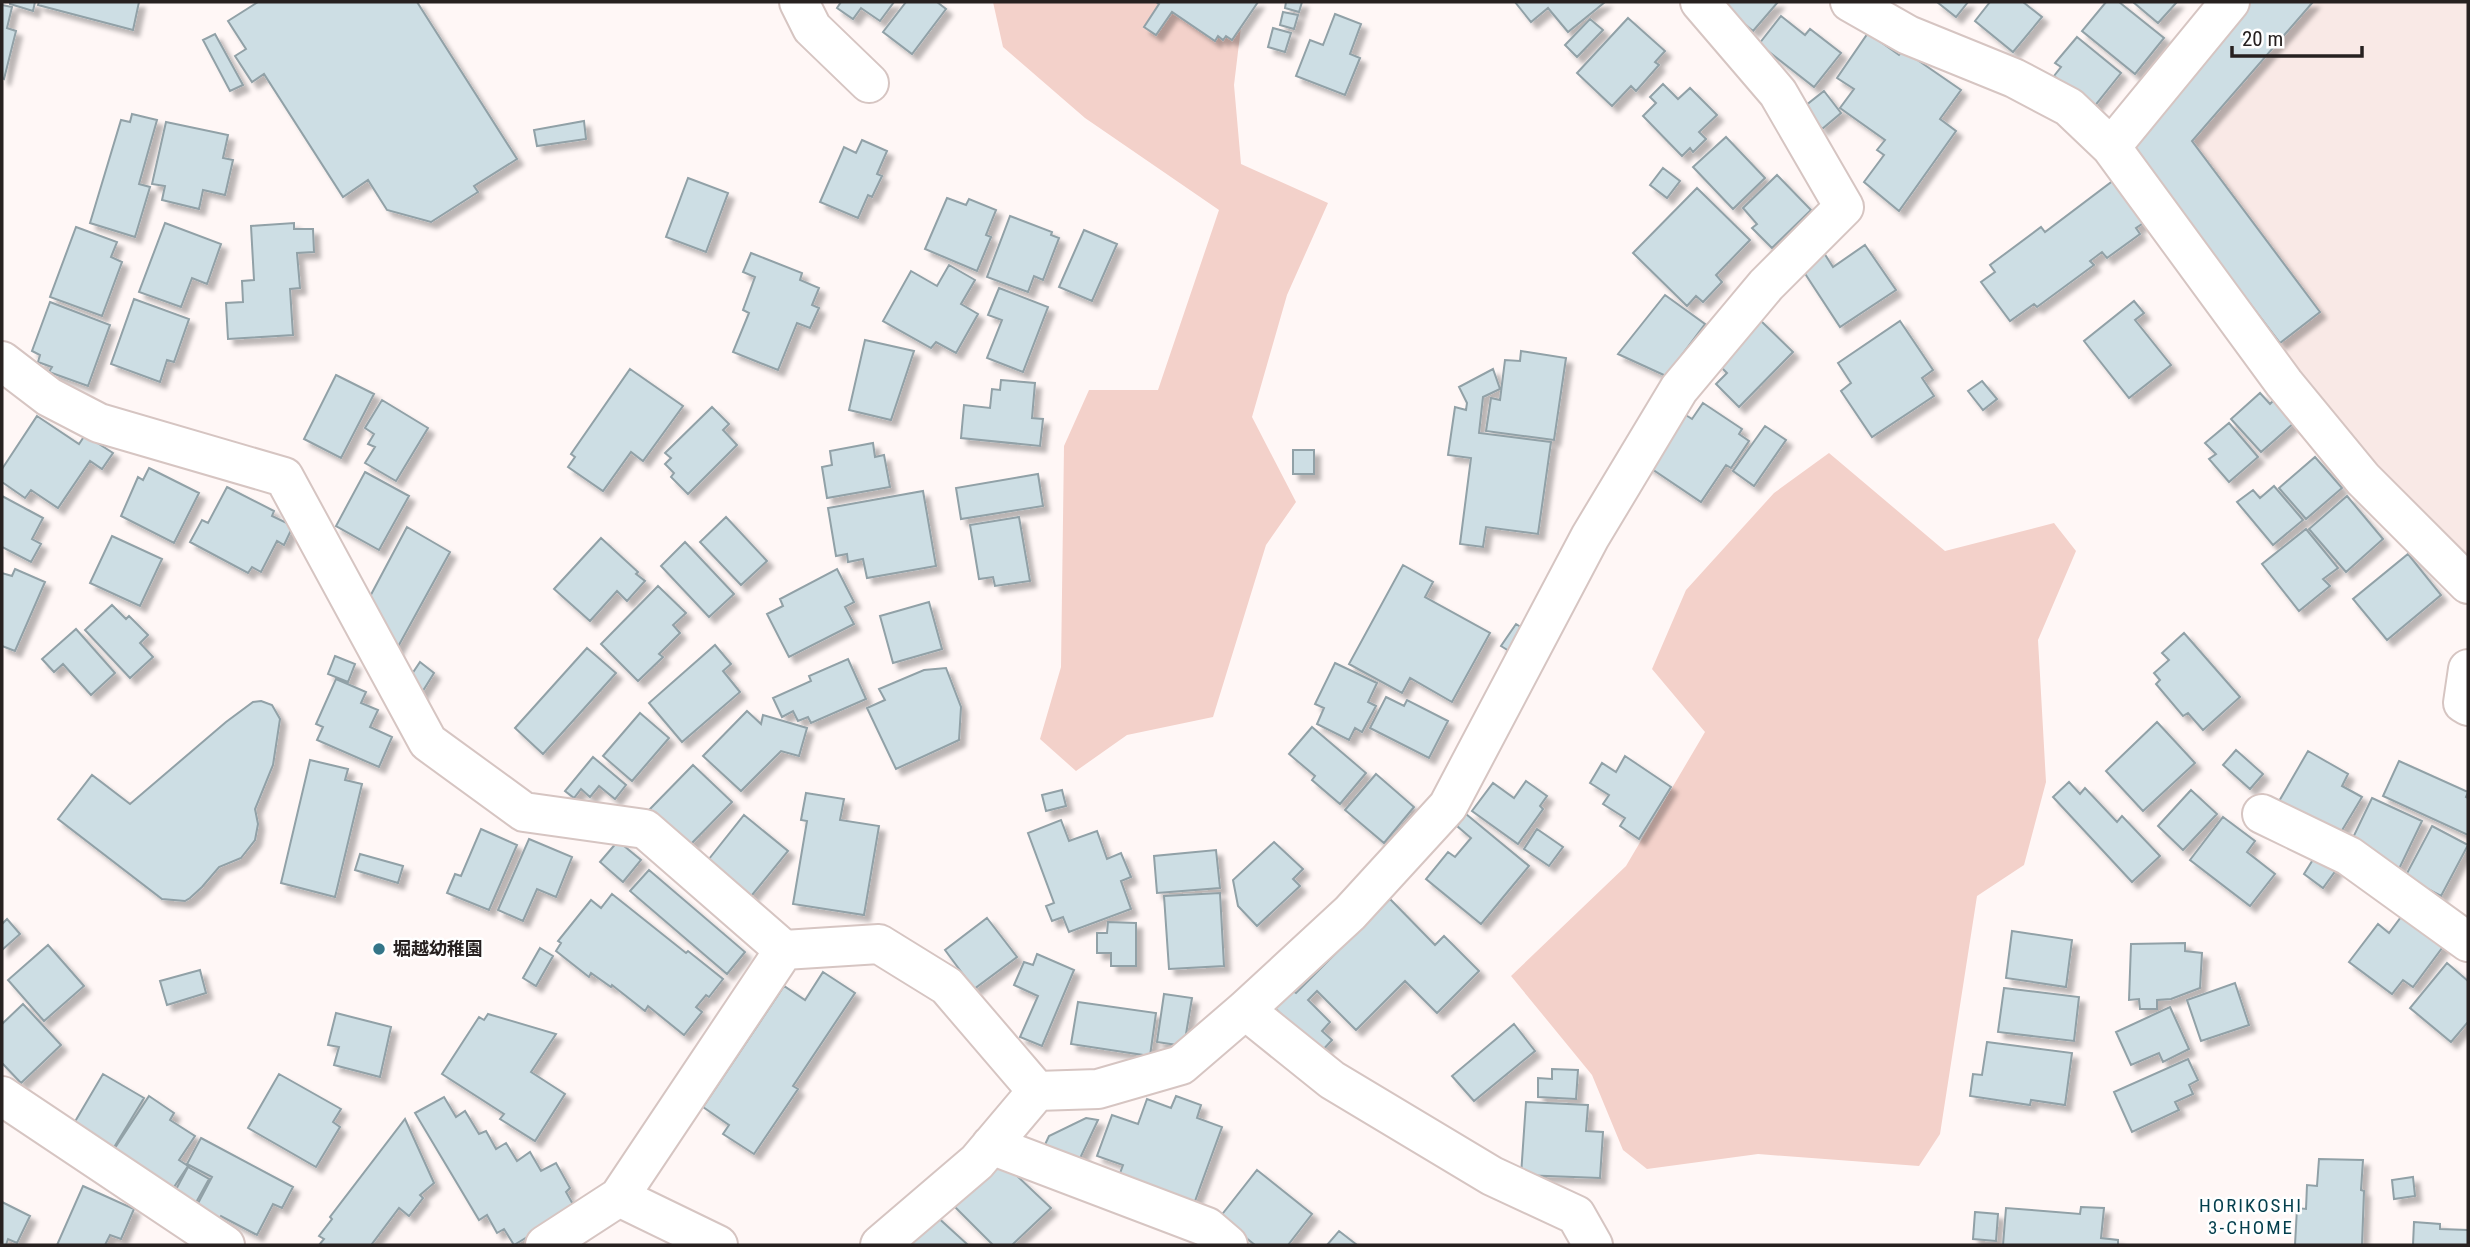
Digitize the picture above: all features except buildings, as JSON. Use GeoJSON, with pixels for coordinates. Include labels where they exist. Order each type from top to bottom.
{"type":"FeatureCollection","features":[{"type":"Feature","properties":{"kind":"street"},"geometry":{"type":"LineString","coordinates":[[799,2],[812,28],[869,83]]}},
{"type":"Feature","properties":{"kind":"street"},"geometry":{"type":"LineString","coordinates":[[880,1245],[977,1162],[1037,1091],[1098,1089],[1181,1065],[1350,913],[1448,806],[1590,537],[1679,389],[1766,285],[1844,207],[1778,93],[1700,2]]}},
{"type":"Feature","properties":{"kind":"street"},"geometry":{"type":"LineString","coordinates":[[1850,2],[1908,35],[2014,78],[2068,107],[2111,147],[2284,383],[2363,479],[2468,584]]}},
{"type":"Feature","properties":{"kind":"street"},"geometry":{"type":"LineString","coordinates":[[2111,147],[2230,2]]}},
{"type":"Feature","properties":{"kind":"street"},"geometry":{"type":"LineString","coordinates":[[2,361],[49,397],[99,423],[284,477],[428,742],[524,812],[645,829],[784,950],[879,944],[947,986],[1037,1091]]}},
{"type":"Feature","properties":{"kind":"street"},"geometry":{"type":"LineString","coordinates":[[2468,669],[2463,703],[2468,706]]}},
{"type":"Feature","properties":{"kind":"street"},"geometry":{"type":"LineString","coordinates":[[2262,814],[2349,856],[2466,931]]}},
{"type":"Feature","properties":{"kind":"street"},"geometry":{"type":"LineString","coordinates":[[545,1245],[619,1197],[784,950]]}},
{"type":"Feature","properties":{"kind":"street"},"geometry":{"type":"LineString","coordinates":[[1245,1010],[1332,1080],[1492,1176],[1576,1215],[1593,1245]]}},
{"type":"Feature","properties":{"kind":"street"},"geometry":{"type":"LineString","coordinates":[[2,1096],[225,1245]]}},
{"type":"Feature","properties":{"kind":"street"},"geometry":{"type":"LineString","coordinates":[[991,1145],[1207,1227],[1228,1245]]}},
{"type":"Feature","properties":{"kind":"street"},"geometry":{"type":"LineString","coordinates":[[619,1197],[718,1245]]}},
{"type":"Feature","properties":{"kind":"shaded area"},"geometry":{"type":"Polygon","coordinates":[[[993,2],[1244,2],[1234,85],[1241,164],[1328,203],[1287,295],[1252,417],[1296,502],[1266,545],[1213,717],[1127,735],[1076,771],[1040,739],[1061,667],[1064,446],[1089,390],[1158,390],[1219,210],[1085,118],[1003,47],[993,2]]]}},
{"type":"Feature","properties":{"kind":"shaded area"},"geometry":{"type":"Polygon","coordinates":[[[2253,2],[2468,2],[2468,571],[2370,478],[2132,158],[2253,2]]]}},
{"type":"Feature","properties":{"kind":"shaded area"},"geometry":{"type":"Polygon","coordinates":[[[1829,453],[1945,551],[2054,523],[2076,551],[2038,640],[2046,782],[2024,865],[1977,896],[1940,1134],[1919,1166],[1758,1154],[1647,1169],[1623,1150],[1592,1075],[1511,976],[1626,866],[1705,732],[1652,669],[1686,590],[1774,493],[1829,453]]]}},
{"type":"Feature","properties":{"kind":"place","name":"堀越幼稚園"},"geometry":{"type":"Point","coordinates":[379,949]}},
{"type":"Feature","properties":{"kind":"district","name":"HORIKOSHI 3-CHOME"},"geometry":{"type":"Point","coordinates":[2251,1216]}}]}
